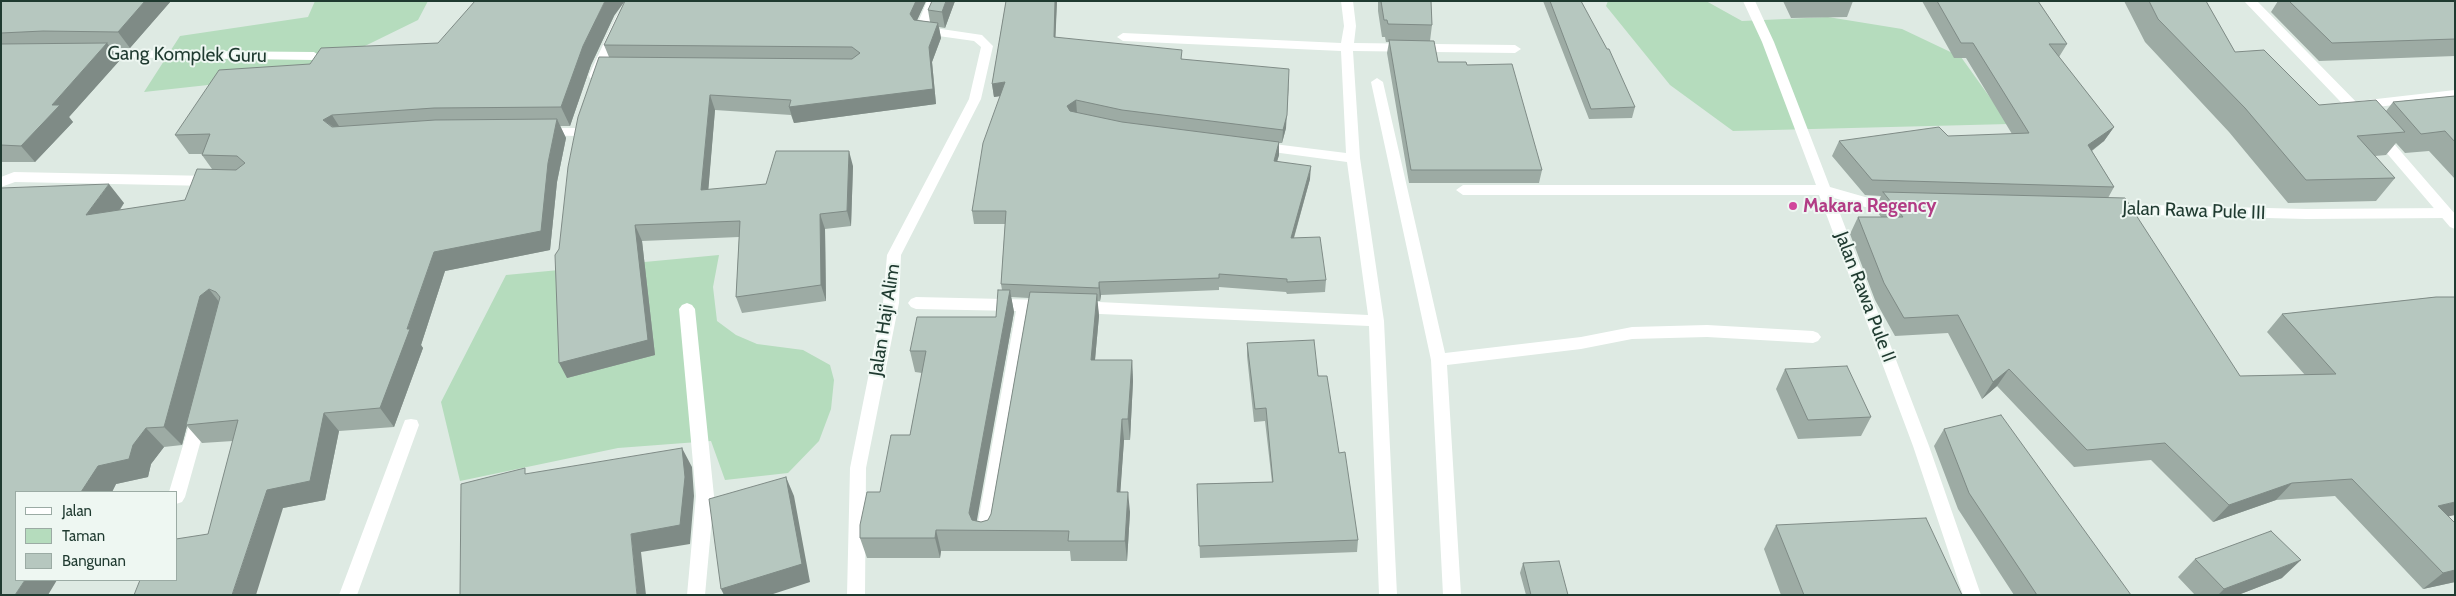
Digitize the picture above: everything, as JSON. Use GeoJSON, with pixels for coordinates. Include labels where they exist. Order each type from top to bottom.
{"type":"FeatureCollection","features":[{"type":"Feature","properties":{"kind":"street"},"geometry":{"type":"LineString","coordinates":[[592,84],[598,66],[622,17],[633,1]]}},
{"type":"Feature","properties":{"kind":"street","name":"Jalan Haji Alim"},"geometry":{"type":"LineString","coordinates":[[856,595],[858,468],[891,304],[894,255],[975,99],[987,46],[978,38],[921,30],[933,1]]}},
{"type":"Feature","properties":{"kind":"street"},"geometry":{"type":"LineString","coordinates":[[1347,1],[1350,26],[1347,47],[1354,158],[1376,321],[1388,595]]}},
{"type":"Feature","properties":{"kind":"street","name":"Jalan Rawa Pule II"},"geometry":{"type":"LineString","coordinates":[[1749,1],[1768,42],[1921,446],[1972,595]]}},
{"type":"Feature","properties":{"kind":"street"},"geometry":{"type":"LineString","coordinates":[[2250,1],[2353,105],[2451,219]]}},
{"type":"Feature","properties":{"kind":"street"},"geometry":{"type":"LineString","coordinates":[[1123,37],[1347,47],[1515,48]]}},
{"type":"Feature","properties":{"kind":"street","name":"Gang Komplek Guru"},"geometry":{"type":"LineString","coordinates":[[86,54],[314,56]]}},
{"type":"Feature","properties":{"kind":"street"},"geometry":{"type":"LineString","coordinates":[[598,66],[618,66]]}},
{"type":"Feature","properties":{"kind":"street"},"geometry":{"type":"LineString","coordinates":[[1377,82],[1439,360],[1452,595]]}},
{"type":"Feature","properties":{"kind":"street"},"geometry":{"type":"LineString","coordinates":[[2353,105],[2455,94]]}},
{"type":"Feature","properties":{"kind":"street"},"geometry":{"type":"LineString","coordinates":[[531,132],[578,127],[573,148]]}},
{"type":"Feature","properties":{"kind":"street"},"geometry":{"type":"LineString","coordinates":[[1248,145],[1354,158]]}},
{"type":"Feature","properties":{"kind":"street"},"geometry":{"type":"LineString","coordinates":[[1,182],[14,177],[221,182]]}},
{"type":"Feature","properties":{"kind":"street"},"geometry":{"type":"LineString","coordinates":[[1463,190],[1824,190],[1865,202],[1914,204]]}},
{"type":"Feature","properties":{"kind":"street","name":"Jalan Rawa Pule III"},"geometry":{"type":"LineString","coordinates":[[2100,209],[2451,219]]}},
{"type":"Feature","properties":{"kind":"street"},"geometry":{"type":"LineString","coordinates":[[916,303],[1025,305],[1376,321]]}},
{"type":"Feature","properties":{"kind":"street"},"geometry":{"type":"LineString","coordinates":[[984,534],[1025,305]]}},
{"type":"Feature","properties":{"kind":"street"},"geometry":{"type":"LineString","coordinates":[[687,308],[705,496],[696,595]]}},
{"type":"Feature","properties":{"kind":"street"},"geometry":{"type":"LineString","coordinates":[[1439,360],[1581,343],[1632,333],[1707,331],[1812,337]]}},
{"type":"Feature","properties":{"kind":"street"},"geometry":{"type":"LineString","coordinates":[[178,491],[204,402]]}},
{"type":"Feature","properties":{"kind":"street"},"geometry":{"type":"LineString","coordinates":[[348,595],[411,425]]}},
{"type":"Feature","properties":{"kind":"green space"},"geometry":{"type":"Polygon","coordinates":[[[315,1],[428,1],[418,20],[322,67],[281,77],[144,92],[180,36],[308,17],[315,1]]]}},
{"type":"Feature","properties":{"kind":"green space"},"geometry":{"type":"Polygon","coordinates":[[[1608,1],[1706,1],[1742,21],[1828,17],[1902,29],[1961,57],[2009,124],[1733,131],[1670,85],[1606,6],[1608,1]]]}},
{"type":"Feature","properties":{"kind":"green space"},"geometry":{"type":"Polygon","coordinates":[[[719,255],[713,287],[717,321],[736,335],[757,344],[803,350],[830,365],[834,380],[831,409],[819,441],[788,473],[725,480],[711,441],[618,448],[460,481],[441,402],[506,275],[719,255]]]}},
{"type":"Feature","properties":{"kind":"building"},"geometry":{"type":"Polygon","coordinates":[[[1,1],[145,1],[118,32],[43,31],[1,33],[1,1]]]}},
{"type":"Feature","properties":{"kind":"building"},"geometry":{"type":"Polygon","coordinates":[[[475,1],[605,1],[583,46],[561,107],[434,108],[332,115],[323,120],[332,127],[435,120],[557,119],[548,163],[541,231],[434,252],[407,329],[410,329],[380,408],[324,413],[310,481],[267,490],[232,595],[134,595],[140,581],[178,581],[178,539],[208,534],[238,420],[186,425],[220,297],[216,292],[209,289],[200,296],[164,427],[146,428],[133,445],[129,459],[98,466],[82,491],[15,491],[15,581],[24,581],[15,595],[1,595],[1,188],[109,184],[86,215],[185,200],[197,169],[236,170],[245,163],[237,156],[202,155],[210,134],[175,135],[219,70],[310,64],[321,48],[438,43],[475,1]]]}},
{"type":"Feature","properties":{"kind":"building"},"geometry":{"type":"Polygon","coordinates":[[[625,1],[916,1],[910,14],[914,20],[938,23],[929,47],[933,89],[789,107],[791,100],[710,95],[701,190],[766,184],[776,151],[849,151],[847,211],[820,214],[821,285],[736,297],[740,221],[635,225],[648,340],[559,363],[555,255],[559,249],[568,167],[578,117],[599,57],[852,59],[860,53],[852,47],[604,45],[625,1]]]}},
{"type":"Feature","properties":{"kind":"building"},"geometry":{"type":"Polygon","coordinates":[[[932,1],[946,1],[942,12],[928,10],[932,1]]]}},
{"type":"Feature","properties":{"kind":"building"},"geometry":{"type":"Polygon","coordinates":[[[1006,1],[1055,1],[1054,37],[1182,50],[1181,59],[1289,69],[1287,115],[1283,130],[1122,110],[1076,100],[1067,106],[1070,111],[1122,122],[1279,142],[1274,161],[1311,166],[1291,238],[1320,237],[1326,280],[1287,282],[1287,279],[1219,274],[1219,278],[1099,282],[1099,288],[1001,284],[1006,211],[972,211],[983,143],[1005,82],[992,84],[1006,1]]]}},
{"type":"Feature","properties":{"kind":"building"},"geometry":{"type":"Polygon","coordinates":[[[1381,1],[1431,1],[1432,25],[1388,24],[1387,20],[1384,20],[1381,1]]]}},
{"type":"Feature","properties":{"kind":"building"},"geometry":{"type":"Polygon","coordinates":[[[1550,1],[1581,1],[1607,49],[1609,49],[1635,107],[1591,109],[1550,1]]]}},
{"type":"Feature","properties":{"kind":"building"},"geometry":{"type":"Polygon","coordinates":[[[1937,1],[2038,1],[2067,44],[2049,44],[2114,127],[2088,145],[2114,187],[1872,180],[1839,141],[1939,127],[1948,136],[2029,133],[1973,43],[1961,43],[1937,1]]]}},
{"type":"Feature","properties":{"kind":"building"},"geometry":{"type":"Polygon","coordinates":[[[2149,1],[2206,1],[2235,52],[2264,50],[2319,105],[2376,100],[2405,132],[2357,136],[2395,178],[2306,180],[2245,108],[2158,19],[2149,1]]]}},
{"type":"Feature","properties":{"kind":"building"},"geometry":{"type":"Polygon","coordinates":[[[2289,1],[2455,1],[2455,39],[2332,43],[2289,1]]]}},
{"type":"Feature","properties":{"kind":"building"},"geometry":{"type":"Polygon","coordinates":[[[1389,40],[1434,41],[1438,62],[1466,62],[1467,65],[1512,64],[1542,170],[1411,170],[1389,40]]]}},
{"type":"Feature","properties":{"kind":"building"},"geometry":{"type":"Polygon","coordinates":[[[107,43],[52,105],[60,105],[21,146],[1,145],[1,44],[107,43]]]}},
{"type":"Feature","properties":{"kind":"building"},"geometry":{"type":"Polygon","coordinates":[[[2455,96],[2455,142],[2445,131],[2421,134],[2393,102],[2455,96]]]}},
{"type":"Feature","properties":{"kind":"building"},"geometry":{"type":"Polygon","coordinates":[[[1883,192],[2125,198],[2240,376],[2336,374],[2282,314],[2436,297],[2455,297],[2455,502],[2438,506],[2455,523],[2455,570],[2443,573],[2352,479],[2292,483],[2229,505],[2165,443],[2087,450],[2009,369],[1993,382],[1958,315],[1904,318],[1884,283],[1858,217],[1903,217],[1883,192]]]}},
{"type":"Feature","properties":{"kind":"building"},"geometry":{"type":"Polygon","coordinates":[[[998,290],[1010,290],[969,513],[972,520],[981,522],[988,520],[991,514],[1030,292],[1097,294],[1091,360],[1132,360],[1128,419],[1122,419],[1117,492],[1128,492],[1125,541],[1068,541],[1069,531],[936,530],[935,538],[860,538],[860,525],[867,492],[880,492],[891,435],[910,435],[926,351],[910,351],[917,317],[996,317],[998,290]]]}},
{"type":"Feature","properties":{"kind":"building"},"geometry":{"type":"Polygon","coordinates":[[[1314,340],[1318,376],[1327,376],[1339,453],[1345,452],[1358,540],[1199,546],[1197,484],[1273,482],[1266,408],[1255,409],[1247,343],[1314,340]]]}},
{"type":"Feature","properties":{"kind":"building"},"geometry":{"type":"Polygon","coordinates":[[[1847,366],[1871,417],[1808,420],[1785,369],[1847,366]]]}},
{"type":"Feature","properties":{"kind":"building"},"geometry":{"type":"Polygon","coordinates":[[[2001,415],[2131,595],[2037,595],[1969,493],[1944,429],[2001,415]]]}},
{"type":"Feature","properties":{"kind":"building"},"geometry":{"type":"Polygon","coordinates":[[[682,448],[685,477],[680,525],[631,534],[637,595],[460,595],[461,484],[525,468],[525,474],[682,448]]]}},
{"type":"Feature","properties":{"kind":"building"},"geometry":{"type":"Polygon","coordinates":[[[786,477],[802,564],[721,589],[709,499],[786,477]]]}},
{"type":"Feature","properties":{"kind":"building"},"geometry":{"type":"Polygon","coordinates":[[[1926,518],[1962,595],[1804,595],[1776,525],[1926,518]]]}},
{"type":"Feature","properties":{"kind":"building"},"geometry":{"type":"Polygon","coordinates":[[[2271,531],[2301,560],[2224,589],[2195,559],[2271,531]]]}},
{"type":"Feature","properties":{"kind":"building"},"geometry":{"type":"Polygon","coordinates":[[[1559,561],[1568,595],[1531,595],[1523,563],[1559,561]]]}},
{"type":"Feature","properties":{"kind":"place","name":"Makara Regency"},"geometry":{"type":"Point","coordinates":[1793,206]}}]}
